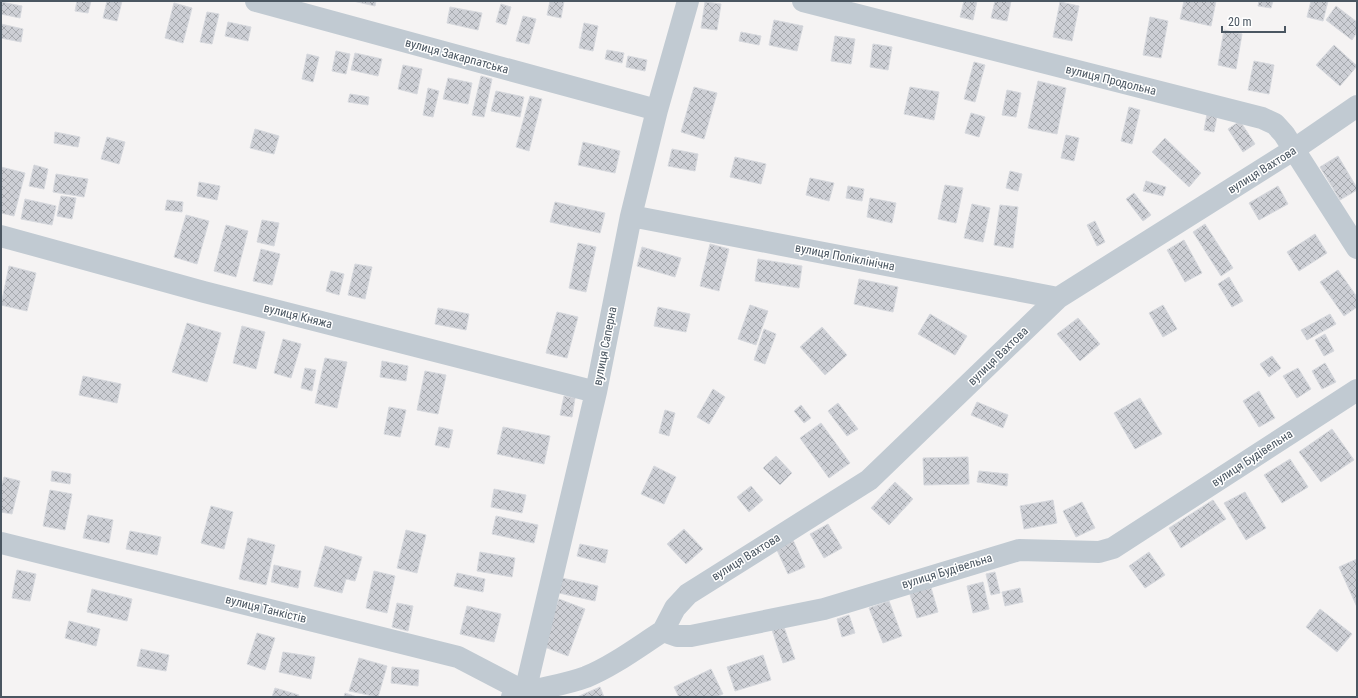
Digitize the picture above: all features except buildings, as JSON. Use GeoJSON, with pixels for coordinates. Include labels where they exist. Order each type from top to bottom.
{"type":"FeatureCollection","features":[{"type":"Feature","properties":{"kind":"street","name":"вулиця Закарпатська"},"geometry":{"type":"LineString","coordinates":[[256,1],[657,110]]}},
{"type":"Feature","properties":{"kind":"street","name":"вулиця Саперна"},"geometry":{"type":"LineString","coordinates":[[518,694],[596,392],[631,216],[657,110],[688,1]]}},
{"type":"Feature","properties":{"kind":"street","name":"вулиця Продольна"},"geometry":{"type":"LineString","coordinates":[[803,1],[1262,118],[1275,124],[1284,134],[1357,248]]}},
{"type":"Feature","properties":{"kind":"street","name":"вулиця Вахтова"},"geometry":{"type":"LineString","coordinates":[[663,632],[675,608],[688,594],[869,480],[1058,298],[1293,150],[1357,106]]}},
{"type":"Feature","properties":{"kind":"street","name":"вулиця Поліклінічна"},"geometry":{"type":"LineString","coordinates":[[631,216],[1058,298]]}},
{"type":"Feature","properties":{"kind":"street","name":"вулиця Княжа"},"geometry":{"type":"LineString","coordinates":[[1,236],[204,292],[596,392]]}},
{"type":"Feature","properties":{"kind":"street","name":"вулиця Будівельна"},"geometry":{"type":"LineString","coordinates":[[663,632],[677,636],[691,636],[824,609],[1019,550],[1093,552],[1113,548],[1357,390]]}},
{"type":"Feature","properties":{"kind":"street","name":"вулиця Танкістів"},"geometry":{"type":"LineString","coordinates":[[1,542],[458,657],[518,694]]}},
{"type":"Feature","properties":{"kind":"street"},"geometry":{"type":"LineString","coordinates":[[518,694],[552,687],[587,676],[613,663],[663,632]]}}]}
